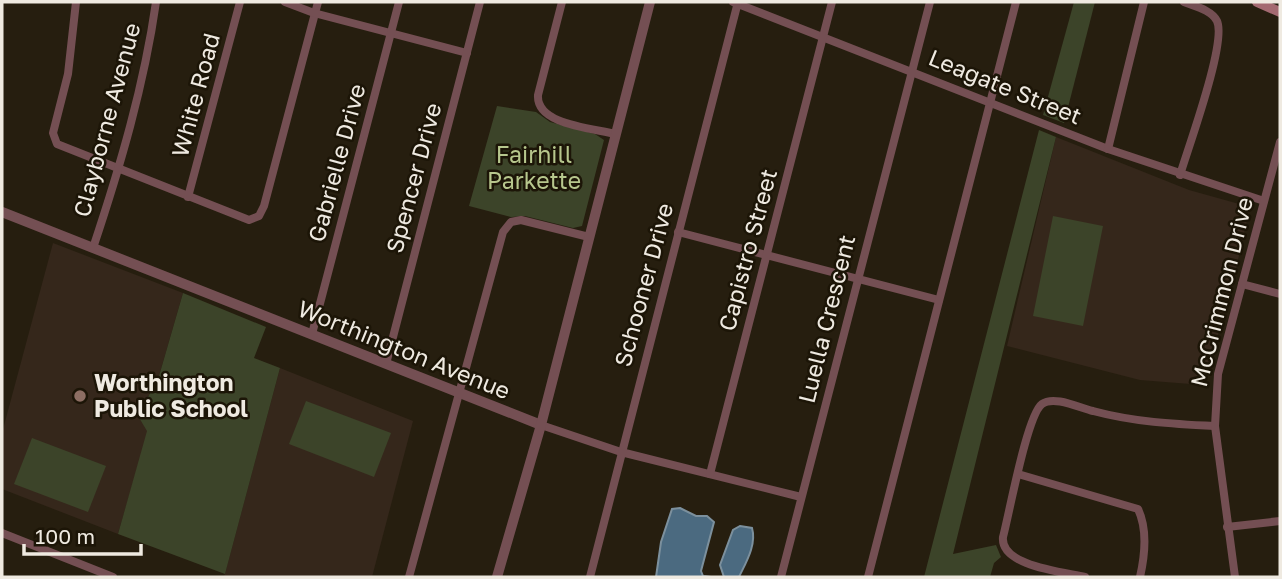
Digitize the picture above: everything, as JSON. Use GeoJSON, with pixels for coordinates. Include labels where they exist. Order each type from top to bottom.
{"type":"FeatureCollection","features":[{"type":"Feature","properties":{"kind":"main road"},"geometry":{"type":"LineString","coordinates":[[1258,2],[1280,12]]}},
{"type":"Feature","properties":{"kind":"street"},"geometry":{"type":"LineString","coordinates":[[76,2],[71,61],[54,127],[54,139],[61,147],[243,219],[254,219],[262,212],[318,2]]}},
{"type":"Feature","properties":{"kind":"street","name":"Clayborne Avenue"},"geometry":{"type":"LineString","coordinates":[[93,248],[118,170],[147,60],[156,2]]}},
{"type":"Feature","properties":{"kind":"street","name":"White Road"},"geometry":{"type":"LineString","coordinates":[[188,197],[240,2]]}},
{"type":"Feature","properties":{"kind":"street"},"geometry":{"type":"LineString","coordinates":[[285,2],[314,13],[467,53]]}},
{"type":"Feature","properties":{"kind":"street","name":"Gabrielle Drive"},"geometry":{"type":"LineString","coordinates":[[312,334],[399,2]]}},
{"type":"Feature","properties":{"kind":"street","name":"Spencer Drive"},"geometry":{"type":"LineString","coordinates":[[386,363],[480,2]]}},
{"type":"Feature","properties":{"kind":"street"},"geometry":{"type":"LineString","coordinates":[[562,2],[538,94],[539,107],[548,117],[616,134]]}},
{"type":"Feature","properties":{"kind":"street"},"geometry":{"type":"LineString","coordinates":[[497,577],[541,425],[650,2]]}},
{"type":"Feature","properties":{"kind":"street","name":"Leagate Street"},"geometry":{"type":"LineString","coordinates":[[736,2],[1108,149],[1264,201]]}},
{"type":"Feature","properties":{"kind":"street","name":"Schooner Drive"},"geometry":{"type":"LineString","coordinates":[[590,577],[736,2]]}},
{"type":"Feature","properties":{"kind":"street","name":"Capistro Street"},"geometry":{"type":"LineString","coordinates":[[710,474],[832,2]]}},
{"type":"Feature","properties":{"kind":"street","name":"Luella Crescent"},"geometry":{"type":"LineString","coordinates":[[781,577],[930,2]]}},
{"type":"Feature","properties":{"kind":"street"},"geometry":{"type":"LineString","coordinates":[[868,577],[1016,2]]}},
{"type":"Feature","properties":{"kind":"street"},"geometry":{"type":"LineString","coordinates":[[1108,149],[1144,2]]}},
{"type":"Feature","properties":{"kind":"street"},"geometry":{"type":"LineString","coordinates":[[1180,175],[1216,55],[1220,30],[1212,14],[1184,2]]}},
{"type":"Feature","properties":{"kind":"street","name":"McCrimmon Drive"},"geometry":{"type":"LineString","coordinates":[[1235,577],[1215,426],[1218,374],[1280,142]]}},
{"type":"Feature","properties":{"kind":"street","name":"Worthington Avenue"},"geometry":{"type":"LineString","coordinates":[[2,212],[541,425],[621,452],[801,497]]}},
{"type":"Feature","properties":{"kind":"street"},"geometry":{"type":"LineString","coordinates":[[409,577],[505,228],[521,220],[589,237]]}},
{"type":"Feature","properties":{"kind":"street"},"geometry":{"type":"LineString","coordinates":[[678,232],[939,300]]}},
{"type":"Feature","properties":{"kind":"street"},"geometry":{"type":"LineString","coordinates":[[1242,284],[1280,294]]}},
{"type":"Feature","properties":{"kind":"street"},"geometry":{"type":"LineString","coordinates":[[1085,577],[1025,562],[1006,552],[1003,537],[1018,474],[1033,418],[1043,403],[1062,403],[1132,422],[1215,426]]}},
{"type":"Feature","properties":{"kind":"street"},"geometry":{"type":"LineString","coordinates":[[1018,474],[1139,509],[1145,555],[1140,577]]}},
{"type":"Feature","properties":{"kind":"street"},"geometry":{"type":"LineString","coordinates":[[1227,527],[1280,522]]}},
{"type":"Feature","properties":{"kind":"street"},"geometry":{"type":"LineString","coordinates":[[2,533],[113,577]]}},
{"type":"Feature","properties":{"kind":"shaded area"},"geometry":{"type":"Polygon","coordinates":[[[1056,137],[1189,190],[1250,207],[1231,291],[1203,385],[1140,380],[1007,346],[1056,137]]]}},
{"type":"Feature","properties":{"kind":"shaded area","name":"Worthington Public School"},"geometry":{"type":"Polygon","coordinates":[[[53,243],[183,293],[159,376],[138,416],[148,431],[118,534],[2,489],[2,433],[53,243]]]}},
{"type":"Feature","properties":{"kind":"shaded area"},"geometry":{"type":"Polygon","coordinates":[[[280,368],[413,421],[372,577],[224,577],[280,368]]]}},
{"type":"Feature","properties":{"kind":"green space"},"geometry":{"type":"Polygon","coordinates":[[[1074,2],[1095,2],[1064,123],[1043,115],[1074,2]]]}},
{"type":"Feature","properties":{"kind":"green space","name":"Fairhill Parkette"},"geometry":{"type":"Polygon","coordinates":[[[497,106],[536,112],[550,122],[595,134],[604,140],[582,226],[573,228],[469,206],[497,106]]]}},
{"type":"Feature","properties":{"kind":"green space"},"geometry":{"type":"Polygon","coordinates":[[[1039,130],[1056,137],[953,554],[996,545],[1001,557],[994,563],[990,577],[924,577],[1039,130]]]}},
{"type":"Feature","properties":{"kind":"green space"},"geometry":{"type":"Polygon","coordinates":[[[1053,216],[1103,226],[1083,326],[1033,316],[1053,216]]]}},
{"type":"Feature","properties":{"kind":"green space"},"geometry":{"type":"Polygon","coordinates":[[[183,293],[266,327],[254,358],[280,368],[225,574],[118,534],[147,431],[138,416],[159,376],[183,293]]]}},
{"type":"Feature","properties":{"kind":"green space"},"geometry":{"type":"Polygon","coordinates":[[[306,401],[391,433],[374,477],[289,444],[306,401]]]}},
{"type":"Feature","properties":{"kind":"green space"},"geometry":{"type":"Polygon","coordinates":[[[32,438],[106,466],[88,512],[14,484],[32,438]]]}},
{"type":"Feature","properties":{"kind":"water"},"geometry":{"type":"Polygon","coordinates":[[[680,508],[696,516],[707,516],[714,522],[701,571],[703,576],[711,577],[656,577],[661,542],[672,509],[680,508]]]}},
{"type":"Feature","properties":{"kind":"water"},"geometry":{"type":"Polygon","coordinates":[[[740,526],[752,528],[752,548],[739,577],[724,577],[720,565],[733,530],[740,526]]]}},
{"type":"Feature","properties":{"kind":"place","name":"Worthington Public School"},"geometry":{"type":"Point","coordinates":[80,396]}}]}
